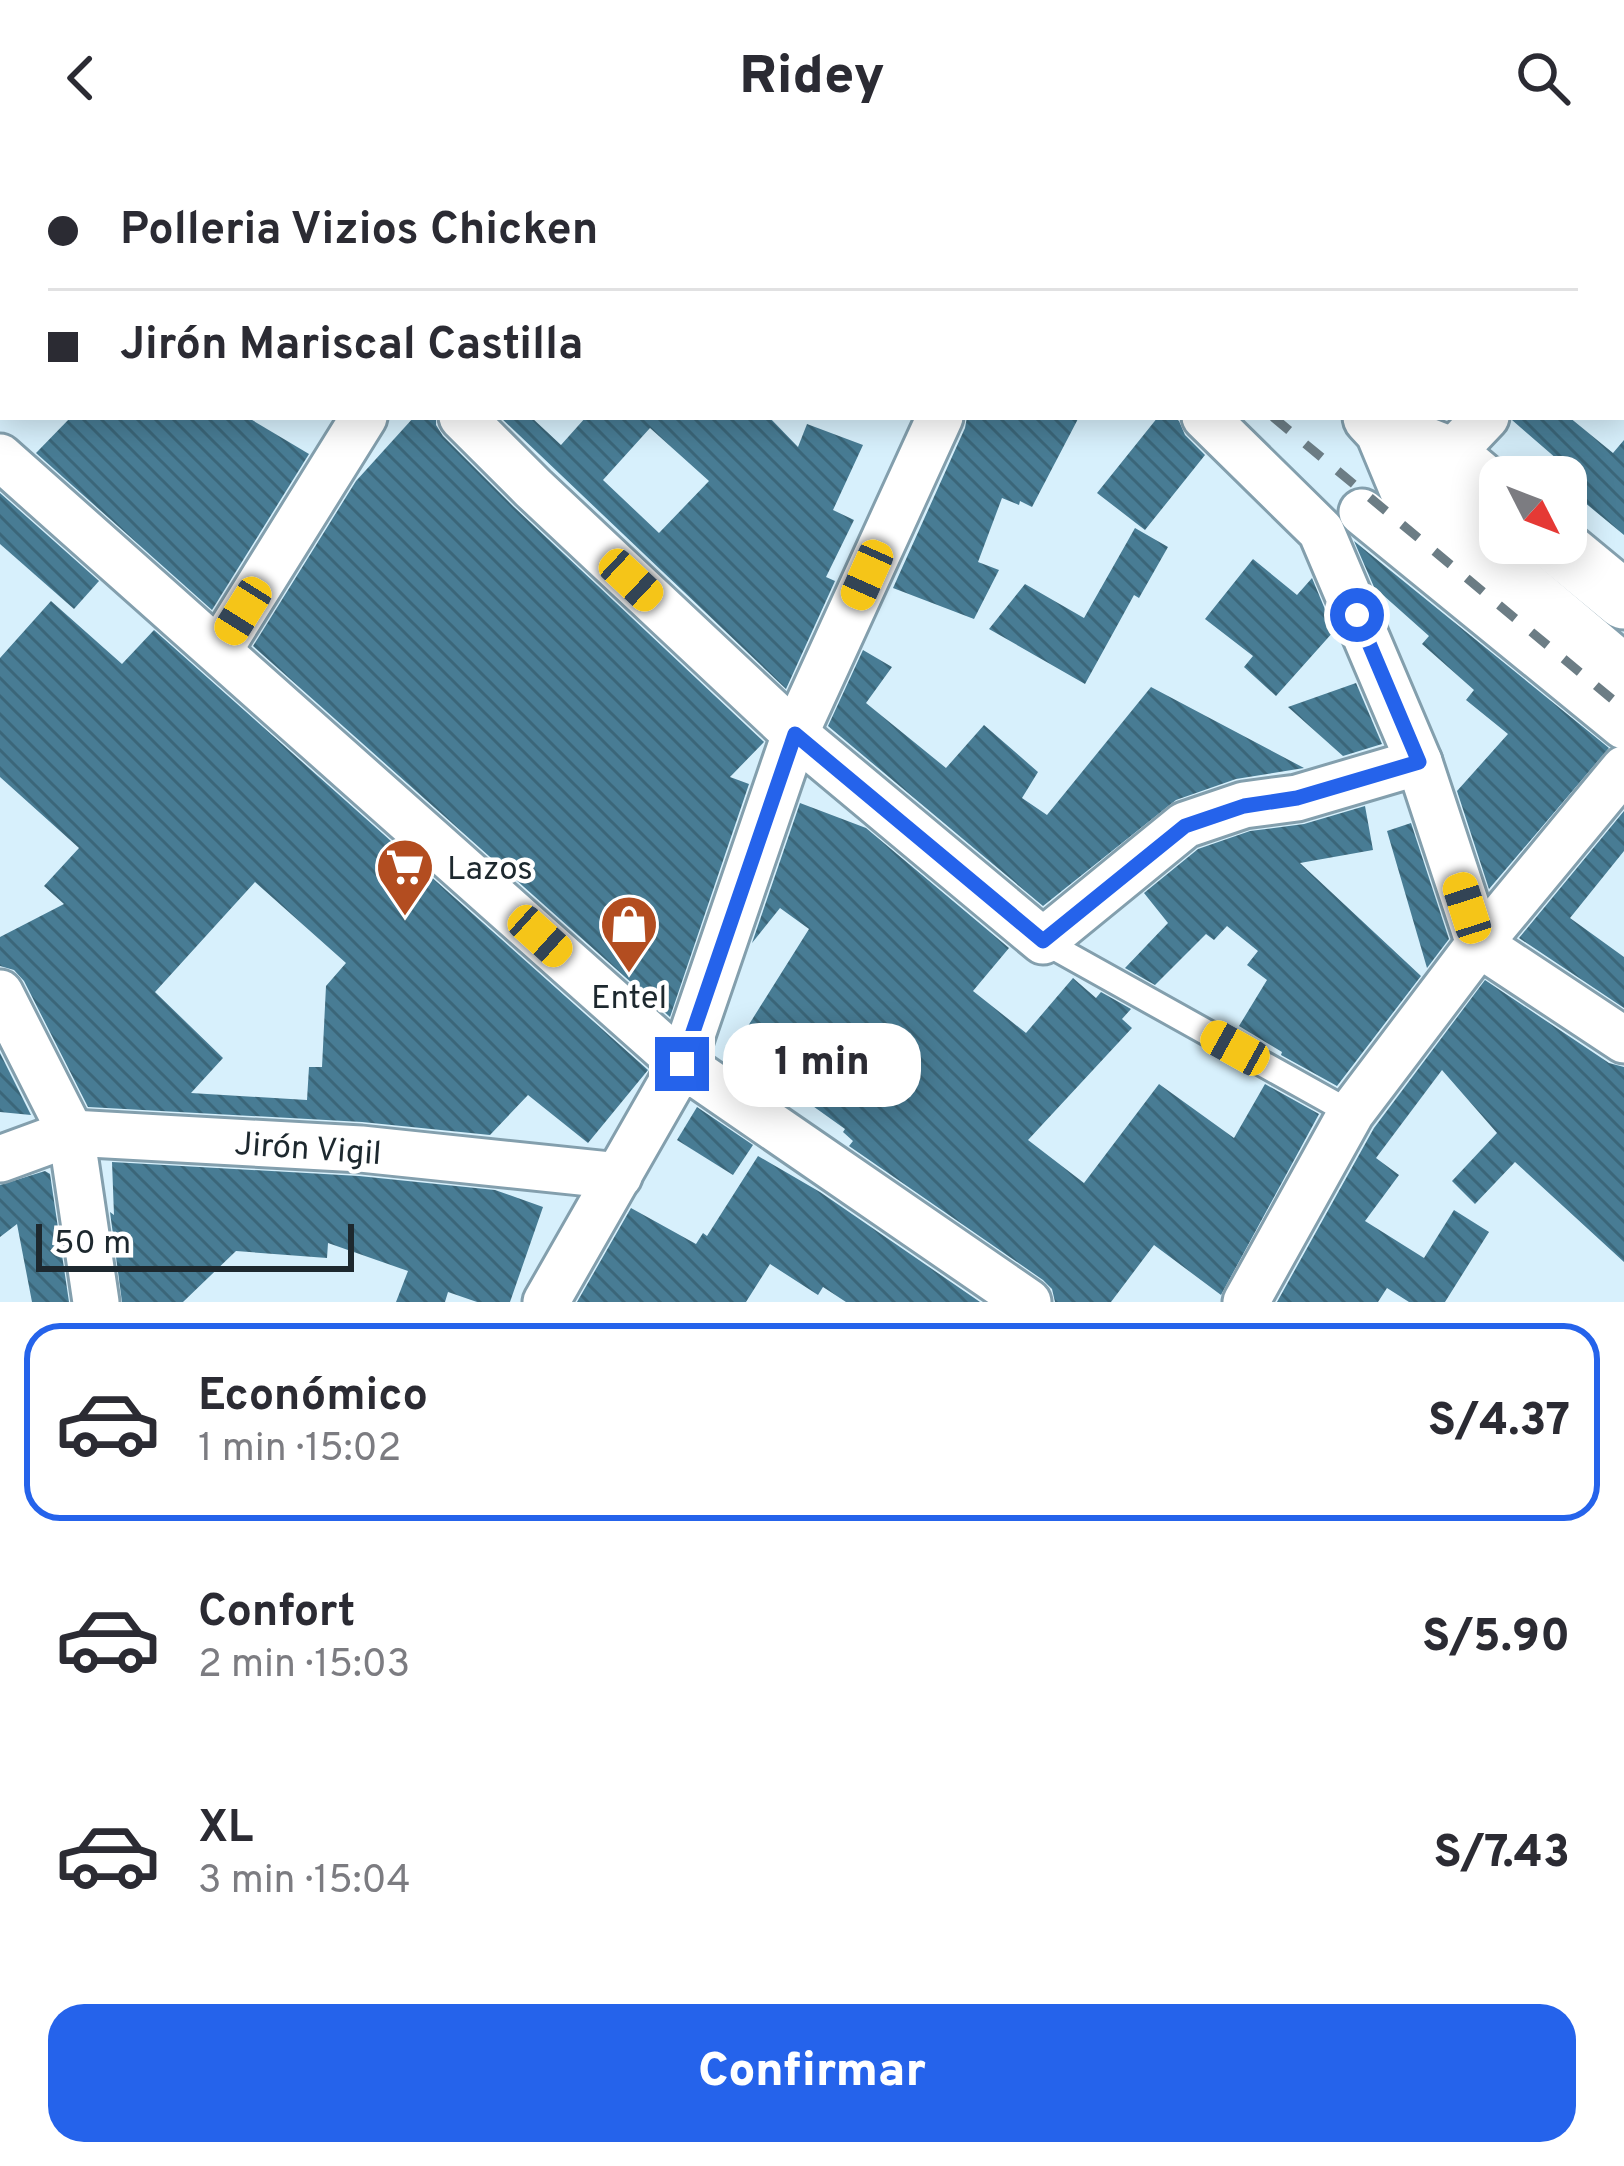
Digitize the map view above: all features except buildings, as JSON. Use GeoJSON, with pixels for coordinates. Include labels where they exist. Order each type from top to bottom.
{"type":"FeatureCollection","features":[{"type":"Feature","properties":{"kind":"street"},"geometry":{"type":"LineString","coordinates":[[219,650],[362,420]]}},
{"type":"Feature","properties":{"kind":"street"},"geometry":{"type":"LineString","coordinates":[[465,420],[795,734],[1043,941],[1185,826],[1244,806],[1297,798],[1419,762]]}},
{"type":"Feature","properties":{"kind":"street"},"geometry":{"type":"LineString","coordinates":[[546,1302],[682,1064],[795,734],[939,420]]}},
{"type":"Feature","properties":{"kind":"street"},"geometry":{"type":"LineString","coordinates":[[1214,420],[1406,482],[1479,494]]}},
{"type":"Feature","properties":{"kind":"street"},"geometry":{"type":"LineString","coordinates":[[1378,424],[1406,482],[1624,726]]}},
{"type":"Feature","properties":{"kind":"street"},"geometry":{"type":"LineString","coordinates":[[0,457],[682,1064],[1028,1302]]}},
{"type":"Feature","properties":{"kind":"street"},"geometry":{"type":"LineString","coordinates":[[1406,482],[1624,675]]}},
{"type":"Feature","properties":{"kind":"street"},"geometry":{"type":"LineString","coordinates":[[1406,482],[1419,762],[1479,944],[1624,1040]]}},
{"type":"Feature","properties":{"kind":"street"},"geometry":{"type":"LineString","coordinates":[[1580,564],[1624,600]]}},
{"type":"Feature","properties":{"kind":"street"},"geometry":{"type":"LineString","coordinates":[[1246,1302],[1351,1113],[1479,944],[1624,769]]}},
{"type":"Feature","properties":{"kind":"street"},"geometry":{"type":"LineString","coordinates":[[0,993],[71,1133],[96,1302]]}},
{"type":"Feature","properties":{"kind":"street","name":"Jirón Vigil"},"geometry":{"type":"LineString","coordinates":[[0,1159],[71,1133],[361,1149],[619,1175]]}},
{"type":"Feature","properties":{"kind":"lane"},"geometry":{"type":"LineString","coordinates":[[1043,941],[1351,1113]]}},
{"type":"Feature","properties":{"kind":"railway"},"geometry":{"type":"LineString","coordinates":[[1277,420],[1624,709]]}},
{"type":"Feature","properties":{"kind":"place","name":"Lazos"},"geometry":{"type":"Point","coordinates":[405,918]}},
{"type":"Feature","properties":{"kind":"place","name":"Entel"},"geometry":{"type":"Point","coordinates":[629,975]}},
{"type":"Feature","properties":{"kind":"route"},"geometry":{"type":"LineString","coordinates":[[682,1064],[795,734],[1043,941],[1185,826],[1244,806],[1297,798],[1419,762],[1357,615]]}}]}
